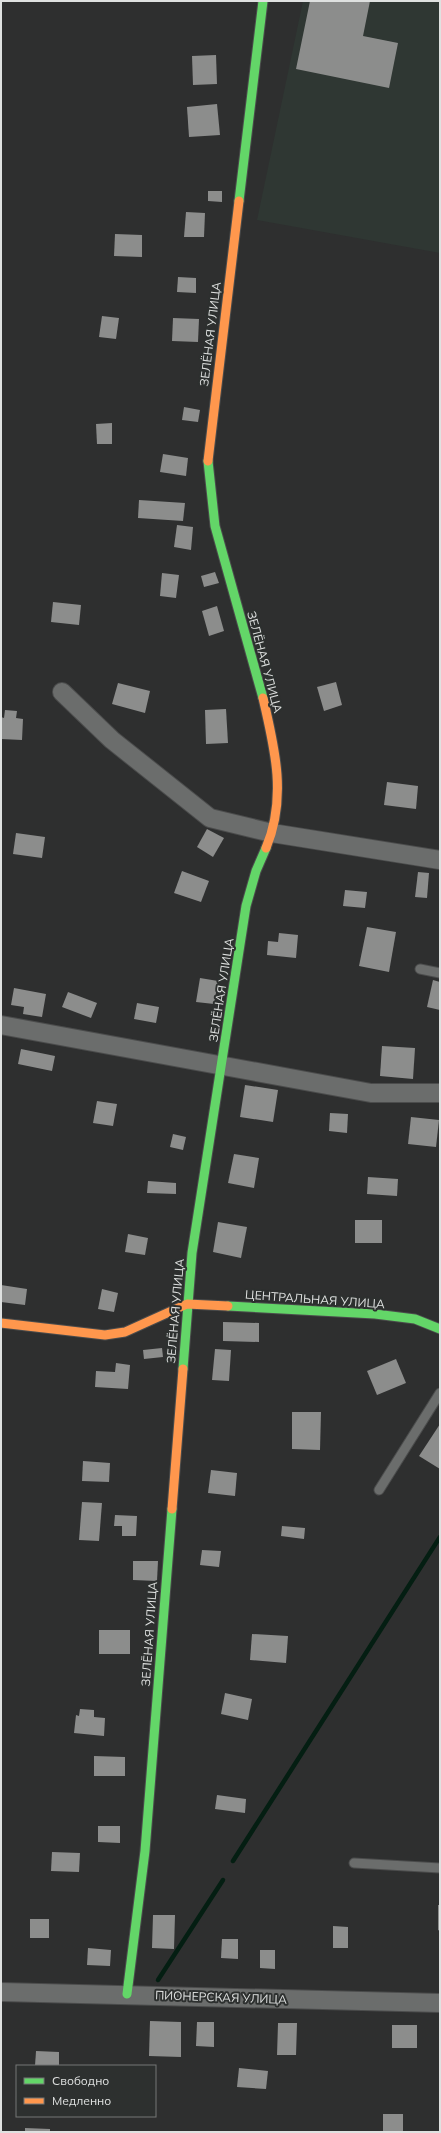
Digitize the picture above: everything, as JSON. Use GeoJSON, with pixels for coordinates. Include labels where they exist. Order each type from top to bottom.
{"type":"FeatureCollection","features":[{"type":"Feature","properties":{"kind":"street","name":"ЗЕЛЁНАЯ УЛИЦА"},"geometry":{"type":"LineString","coordinates":[[127,1994],[144,1851],[192,1253],[246,906],[256,871],[272,834],[278,807],[278,780],[272,734],[262,692],[215,526],[208,469],[210,436],[263,1]]}},
{"type":"Feature","properties":{"kind":"street"},"geometry":{"type":"LineString","coordinates":[[62,692],[112,740],[210,818],[272,834],[440,860]]}},
{"type":"Feature","properties":{"kind":"street"},"geometry":{"type":"LineString","coordinates":[[1,1025],[372,1093],[440,1093]]}},
{"type":"Feature","properties":{"kind":"street"},"geometry":{"type":"LineString","coordinates":[[1,1323],[105,1335],[125,1332],[187,1304]]}},
{"type":"Feature","properties":{"kind":"street","name":"ЦЕНТРАЛЬНАЯ УЛИЦА"},"geometry":{"type":"LineString","coordinates":[[187,1304],[374,1314],[415,1319],[440,1329]]}},
{"type":"Feature","properties":{"kind":"street"},"geometry":{"type":"LineString","coordinates":[[415,1319],[440,1318]]}},
{"type":"Feature","properties":{"kind":"street","name":"ПИОНЕРСКАЯ УЛИЦА"},"geometry":{"type":"LineString","coordinates":[[1,1992],[440,2003]]}},
{"type":"Feature","properties":{"kind":"lane"},"geometry":{"type":"LineString","coordinates":[[420,969],[440,973]]}},
{"type":"Feature","properties":{"kind":"lane"},"geometry":{"type":"LineString","coordinates":[[379,1490],[440,1392]]}},
{"type":"Feature","properties":{"kind":"lane"},"geometry":{"type":"LineString","coordinates":[[354,1863],[440,1868]]}},
{"type":"Feature","properties":{"kind":"shaded area"},"geometry":{"type":"Polygon","coordinates":[[[303,1],[440,1],[440,253],[257,220],[303,1]]]}},
{"type":"Feature","properties":{"kind":"building"},"geometry":{"type":"Polygon","coordinates":[[[310,1],[370,1],[363,36],[398,43],[389,88],[296,69],[310,1]]]}},
{"type":"Feature","properties":{"kind":"building"},"geometry":{"type":"Polygon","coordinates":[[[216,55],[217,84],[193,85],[192,56],[216,55]]]}},
{"type":"Feature","properties":{"kind":"building"},"geometry":{"type":"Polygon","coordinates":[[[217,104],[220,135],[189,137],[187,107],[217,104]]]}},
{"type":"Feature","properties":{"kind":"building"},"geometry":{"type":"Polygon","coordinates":[[[208,191],[222,191],[222,202],[208,201],[208,191]]]}},
{"type":"Feature","properties":{"kind":"building"},"geometry":{"type":"Polygon","coordinates":[[[186,212],[205,213],[204,237],[184,237],[186,212]]]}},
{"type":"Feature","properties":{"kind":"building"},"geometry":{"type":"Polygon","coordinates":[[[115,234],[142,235],[142,257],[114,256],[115,234]]]}},
{"type":"Feature","properties":{"kind":"building"},"geometry":{"type":"Polygon","coordinates":[[[178,277],[196,278],[196,293],[177,292],[178,277]]]}},
{"type":"Feature","properties":{"kind":"building"},"geometry":{"type":"Polygon","coordinates":[[[102,316],[119,318],[116,339],[99,337],[102,316]]]}},
{"type":"Feature","properties":{"kind":"building"},"geometry":{"type":"Polygon","coordinates":[[[173,318],[199,319],[198,342],[172,341],[173,318]]]}},
{"type":"Feature","properties":{"kind":"building"},"geometry":{"type":"Polygon","coordinates":[[[184,407],[200,410],[198,422],[182,420],[184,407]]]}},
{"type":"Feature","properties":{"kind":"building"},"geometry":{"type":"Polygon","coordinates":[[[112,423],[112,444],[97,444],[96,424],[112,423]]]}},
{"type":"Feature","properties":{"kind":"building"},"geometry":{"type":"Polygon","coordinates":[[[163,454],[188,458],[186,476],[160,472],[163,454]]]}},
{"type":"Feature","properties":{"kind":"building"},"geometry":{"type":"Polygon","coordinates":[[[139,500],[185,503],[183,521],[138,518],[139,500]]]}},
{"type":"Feature","properties":{"kind":"building"},"geometry":{"type":"Polygon","coordinates":[[[177,525],[193,527],[191,550],[174,547],[177,525]]]}},
{"type":"Feature","properties":{"kind":"building"},"geometry":{"type":"Polygon","coordinates":[[[215,572],[219,583],[204,587],[201,576],[215,572]]]}},
{"type":"Feature","properties":{"kind":"building"},"geometry":{"type":"Polygon","coordinates":[[[162,573],[179,575],[176,598],[160,596],[162,573]]]}},
{"type":"Feature","properties":{"kind":"building"},"geometry":{"type":"Polygon","coordinates":[[[53,602],[81,605],[79,625],[51,622],[53,602]]]}},
{"type":"Feature","properties":{"kind":"building"},"geometry":{"type":"Polygon","coordinates":[[[217,606],[224,631],[209,636],[202,611],[217,606]]]}},
{"type":"Feature","properties":{"kind":"building"},"geometry":{"type":"Polygon","coordinates":[[[336,682],[342,705],[324,711],[317,687],[336,682]]]}},
{"type":"Feature","properties":{"kind":"building"},"geometry":{"type":"Polygon","coordinates":[[[118,683],[150,691],[145,713],[112,704],[118,683]]]}},
{"type":"Feature","properties":{"kind":"building"},"geometry":{"type":"Polygon","coordinates":[[[226,709],[228,743],[206,744],[205,710],[226,709]]]}},
{"type":"Feature","properties":{"kind":"building"},"geometry":{"type":"Polygon","coordinates":[[[5,710],[17,711],[16,718],[23,719],[22,740],[1,739],[1,717],[4,718],[5,710]]]}},
{"type":"Feature","properties":{"kind":"building"},"geometry":{"type":"Polygon","coordinates":[[[387,782],[418,786],[416,809],[384,805],[387,782]]]}},
{"type":"Feature","properties":{"kind":"building"},"geometry":{"type":"Polygon","coordinates":[[[207,829],[224,838],[213,857],[197,847],[207,829]]]}},
{"type":"Feature","properties":{"kind":"building"},"geometry":{"type":"Polygon","coordinates":[[[16,833],[45,837],[42,858],[13,854],[16,833]]]}},
{"type":"Feature","properties":{"kind":"building"},"geometry":{"type":"Polygon","coordinates":[[[182,871],[209,881],[201,902],[174,893],[182,871]]]}},
{"type":"Feature","properties":{"kind":"building"},"geometry":{"type":"Polygon","coordinates":[[[418,872],[429,873],[427,898],[415,897],[418,872]]]}},
{"type":"Feature","properties":{"kind":"building"},"geometry":{"type":"Polygon","coordinates":[[[345,890],[367,892],[365,908],[343,906],[345,890]]]}},
{"type":"Feature","properties":{"kind":"building"},"geometry":{"type":"Polygon","coordinates":[[[367,927],[396,932],[389,972],[359,966],[367,927]]]}},
{"type":"Feature","properties":{"kind":"building"},"geometry":{"type":"Polygon","coordinates":[[[279,933],[298,935],[296,958],[267,955],[268,941],[278,942],[279,933]]]}},
{"type":"Feature","properties":{"kind":"building"},"geometry":{"type":"Polygon","coordinates":[[[200,978],[218,981],[214,1004],[196,1002],[200,978]]]}},
{"type":"Feature","properties":{"kind":"building"},"geometry":{"type":"Polygon","coordinates":[[[433,980],[440,982],[440,1010],[427,1007],[433,980]]]}},
{"type":"Feature","properties":{"kind":"building"},"geometry":{"type":"Polygon","coordinates":[[[14,988],[46,994],[42,1017],[23,1014],[24,1007],[11,1005],[14,988]]]}},
{"type":"Feature","properties":{"kind":"building"},"geometry":{"type":"Polygon","coordinates":[[[68,992],[97,1003],[91,1018],[62,1007],[68,992]]]}},
{"type":"Feature","properties":{"kind":"building"},"geometry":{"type":"Polygon","coordinates":[[[137,1003],[159,1007],[156,1023],[134,1019],[137,1003]]]}},
{"type":"Feature","properties":{"kind":"building"},"geometry":{"type":"Polygon","coordinates":[[[382,1046],[415,1048],[413,1079],[380,1076],[382,1046]]]}},
{"type":"Feature","properties":{"kind":"building"},"geometry":{"type":"Polygon","coordinates":[[[21,1049],[55,1056],[52,1071],[18,1064],[21,1049]]]}},
{"type":"Feature","properties":{"kind":"building"},"geometry":{"type":"Polygon","coordinates":[[[245,1085],[278,1090],[273,1122],[240,1117],[245,1085]]]}},
{"type":"Feature","properties":{"kind":"building"},"geometry":{"type":"Polygon","coordinates":[[[97,1101],[117,1104],[113,1126],[93,1123],[97,1101]]]}},
{"type":"Feature","properties":{"kind":"building"},"geometry":{"type":"Polygon","coordinates":[[[330,1113],[348,1114],[347,1133],[329,1131],[330,1113]]]}},
{"type":"Feature","properties":{"kind":"building"},"geometry":{"type":"Polygon","coordinates":[[[411,1117],[439,1120],[436,1147],[408,1144],[411,1117]]]}},
{"type":"Feature","properties":{"kind":"building"},"geometry":{"type":"Polygon","coordinates":[[[173,1134],[186,1137],[183,1150],[170,1147],[173,1134]]]}},
{"type":"Feature","properties":{"kind":"building"},"geometry":{"type":"Polygon","coordinates":[[[234,1154],[259,1158],[254,1188],[228,1183],[234,1154]]]}},
{"type":"Feature","properties":{"kind":"building"},"geometry":{"type":"Polygon","coordinates":[[[368,1177],[398,1179],[397,1196],[367,1194],[368,1177]]]}},
{"type":"Feature","properties":{"kind":"building"},"geometry":{"type":"Polygon","coordinates":[[[148,1181],[176,1183],[176,1194],[147,1193],[148,1181]]]}},
{"type":"Feature","properties":{"kind":"building"},"geometry":{"type":"Polygon","coordinates":[[[355,1220],[382,1220],[382,1243],[355,1243],[355,1220]]]}},
{"type":"Feature","properties":{"kind":"building"},"geometry":{"type":"Polygon","coordinates":[[[218,1222],[247,1227],[241,1258],[213,1252],[218,1222]]]}},
{"type":"Feature","properties":{"kind":"building"},"geometry":{"type":"Polygon","coordinates":[[[128,1234],[148,1238],[145,1255],[125,1252],[128,1234]]]}},
{"type":"Feature","properties":{"kind":"building"},"geometry":{"type":"Polygon","coordinates":[[[1,1285],[27,1289],[25,1305],[1,1302],[1,1285]]]}},
{"type":"Feature","properties":{"kind":"building"},"geometry":{"type":"Polygon","coordinates":[[[102,1289],[118,1293],[114,1312],[98,1309],[102,1289]]]}},
{"type":"Feature","properties":{"kind":"building"},"geometry":{"type":"Polygon","coordinates":[[[223,1322],[259,1323],[259,1342],[223,1341],[223,1322]]]}},
{"type":"Feature","properties":{"kind":"building"},"geometry":{"type":"Polygon","coordinates":[[[162,1348],[163,1357],[144,1359],[143,1350],[162,1348]]]}},
{"type":"Feature","properties":{"kind":"building"},"geometry":{"type":"Polygon","coordinates":[[[215,1349],[231,1350],[229,1381],[212,1380],[215,1349]]]}},
{"type":"Feature","properties":{"kind":"building"},"geometry":{"type":"Polygon","coordinates":[[[396,1359],[406,1383],[377,1395],[367,1371],[396,1359]]]}},
{"type":"Feature","properties":{"kind":"building"},"geometry":{"type":"Polygon","coordinates":[[[116,1363],[130,1365],[128,1389],[95,1387],[96,1371],[115,1372],[116,1363]]]}},
{"type":"Feature","properties":{"kind":"building"},"geometry":{"type":"Polygon","coordinates":[[[292,1412],[321,1412],[320,1450],[292,1449],[292,1412]]]}},
{"type":"Feature","properties":{"kind":"building"},"geometry":{"type":"Polygon","coordinates":[[[440,1424],[440,1469],[419,1456],[440,1424]]]}},
{"type":"Feature","properties":{"kind":"building"},"geometry":{"type":"Polygon","coordinates":[[[83,1461],[110,1463],[109,1482],[82,1481],[83,1461]]]}},
{"type":"Feature","properties":{"kind":"building"},"geometry":{"type":"Polygon","coordinates":[[[211,1470],[237,1473],[235,1496],[208,1493],[211,1470]]]}},
{"type":"Feature","properties":{"kind":"building"},"geometry":{"type":"Polygon","coordinates":[[[82,1502],[102,1503],[99,1541],[79,1540],[82,1502]]]}},
{"type":"Feature","properties":{"kind":"building"},"geometry":{"type":"Polygon","coordinates":[[[115,1515],[137,1516],[136,1536],[122,1536],[122,1526],[114,1526],[115,1515]]]}},
{"type":"Feature","properties":{"kind":"building"},"geometry":{"type":"Polygon","coordinates":[[[282,1526],[305,1528],[304,1539],[281,1536],[282,1526]]]}},
{"type":"Feature","properties":{"kind":"building"},"geometry":{"type":"Polygon","coordinates":[[[202,1550],[221,1551],[219,1567],[200,1565],[202,1550]]]}},
{"type":"Feature","properties":{"kind":"building"},"geometry":{"type":"Polygon","coordinates":[[[133,1561],[158,1561],[157,1581],[133,1580],[133,1561]]]}},
{"type":"Feature","properties":{"kind":"building"},"geometry":{"type":"Polygon","coordinates":[[[99,1630],[130,1630],[130,1654],[99,1654],[99,1630]]]}},
{"type":"Feature","properties":{"kind":"building"},"geometry":{"type":"Polygon","coordinates":[[[252,1634],[288,1636],[286,1663],[250,1660],[252,1634]]]}},
{"type":"Feature","properties":{"kind":"building"},"geometry":{"type":"Polygon","coordinates":[[[225,1693],[252,1699],[248,1720],[221,1714],[225,1693]]]}},
{"type":"Feature","properties":{"kind":"building"},"geometry":{"type":"Polygon","coordinates":[[[80,1709],[94,1710],[94,1717],[105,1718],[104,1736],[74,1733],[76,1715],[79,1716],[80,1709]]]}},
{"type":"Feature","properties":{"kind":"building"},"geometry":{"type":"Polygon","coordinates":[[[94,1756],[125,1757],[125,1776],[94,1776],[94,1756]]]}},
{"type":"Feature","properties":{"kind":"building"},"geometry":{"type":"Polygon","coordinates":[[[217,1795],[246,1799],[245,1813],[215,1809],[217,1795]]]}},
{"type":"Feature","properties":{"kind":"building"},"geometry":{"type":"Polygon","coordinates":[[[98,1826],[120,1826],[120,1843],[98,1842],[98,1826]]]}},
{"type":"Feature","properties":{"kind":"building"},"geometry":{"type":"Polygon","coordinates":[[[52,1852],[80,1853],[79,1872],[51,1871],[52,1852]]]}},
{"type":"Feature","properties":{"kind":"building"},"geometry":{"type":"Polygon","coordinates":[[[438,1905],[440,1905],[440,1931],[438,1930],[438,1905]]]}},
{"type":"Feature","properties":{"kind":"building"},"geometry":{"type":"Polygon","coordinates":[[[153,1915],[175,1915],[174,1949],[152,1948],[153,1915]]]}},
{"type":"Feature","properties":{"kind":"building"},"geometry":{"type":"Polygon","coordinates":[[[30,1919],[49,1919],[49,1938],[30,1938],[30,1919]]]}},
{"type":"Feature","properties":{"kind":"building"},"geometry":{"type":"Polygon","coordinates":[[[333,1926],[348,1927],[348,1948],[333,1948],[333,1926]]]}},
{"type":"Feature","properties":{"kind":"building"},"geometry":{"type":"Polygon","coordinates":[[[222,1939],[238,1939],[238,1959],[221,1958],[222,1939]]]}},
{"type":"Feature","properties":{"kind":"building"},"geometry":{"type":"Polygon","coordinates":[[[88,1948],[111,1950],[110,1966],[87,1965],[88,1948]]]}},
{"type":"Feature","properties":{"kind":"building"},"geometry":{"type":"Polygon","coordinates":[[[260,1950],[275,1950],[275,1969],[260,1968],[260,1950]]]}},
{"type":"Feature","properties":{"kind":"building"},"geometry":{"type":"Polygon","coordinates":[[[150,2021],[181,2022],[181,2057],[149,2056],[150,2021]]]}},
{"type":"Feature","properties":{"kind":"building"},"geometry":{"type":"Polygon","coordinates":[[[197,2022],[214,2022],[214,2047],[196,2046],[197,2022]]]}},
{"type":"Feature","properties":{"kind":"building"},"geometry":{"type":"Polygon","coordinates":[[[278,2023],[297,2023],[296,2055],[277,2055],[278,2023]]]}},
{"type":"Feature","properties":{"kind":"building"},"geometry":{"type":"Polygon","coordinates":[[[392,2025],[417,2025],[417,2048],[392,2048],[392,2025]]]}},
{"type":"Feature","properties":{"kind":"building"},"geometry":{"type":"Polygon","coordinates":[[[36,2051],[59,2052],[59,2065],[35,2065],[36,2051]]]}},
{"type":"Feature","properties":{"kind":"building"},"geometry":{"type":"Polygon","coordinates":[[[239,2068],[268,2071],[266,2089],[237,2087],[239,2068]]]}},
{"type":"Feature","properties":{"kind":"building"},"geometry":{"type":"Polygon","coordinates":[[[383,2114],[403,2114],[403,2132],[383,2132],[383,2114]]]}},
{"type":"Feature","properties":{"kind":"building"},"geometry":{"type":"Polygon","coordinates":[[[25,2128],[50,2129],[50,2132],[25,2132],[25,2128]]]}},
{"type":"Feature","properties":{"kind":"waterway"},"geometry":{"type":"LineString","coordinates":[[233,1861],[440,1537]]}},
{"type":"Feature","properties":{"kind":"waterway"},"geometry":{"type":"LineString","coordinates":[[158,1980],[223,1880]]}},
{"type":"Feature","properties":{"kind":"traffic: fast"},"geometry":{"type":"LineString","coordinates":[[239,201],[263,1]]}},
{"type":"Feature","properties":{"kind":"traffic: fast"},"geometry":{"type":"LineString","coordinates":[[208,461],[215,526],[263,698]]}},
{"type":"Feature","properties":{"kind":"traffic: fast"},"geometry":{"type":"LineString","coordinates":[[183,1369],[192,1253],[246,906],[256,871],[266,848]]}},
{"type":"Feature","properties":{"kind":"traffic: fast"},"geometry":{"type":"LineString","coordinates":[[228,1306],[375,1314],[415,1319],[440,1329]]}},
{"type":"Feature","properties":{"kind":"traffic: fast"},"geometry":{"type":"LineString","coordinates":[[127,1994],[145,1851],[172,1509]]}},
{"type":"Feature","properties":{"kind":"traffic: slow"},"geometry":{"type":"LineString","coordinates":[[208,461],[239,201]]}},
{"type":"Feature","properties":{"kind":"traffic: slow"},"geometry":{"type":"LineString","coordinates":[[263,698],[275,755],[277,773],[276,811],[266,848]]}},
{"type":"Feature","properties":{"kind":"traffic: slow"},"geometry":{"type":"LineString","coordinates":[[1,1323],[105,1335],[125,1332],[187,1304],[228,1306]]}},
{"type":"Feature","properties":{"kind":"traffic: slow"},"geometry":{"type":"LineString","coordinates":[[172,1509],[183,1369]]}}]}
